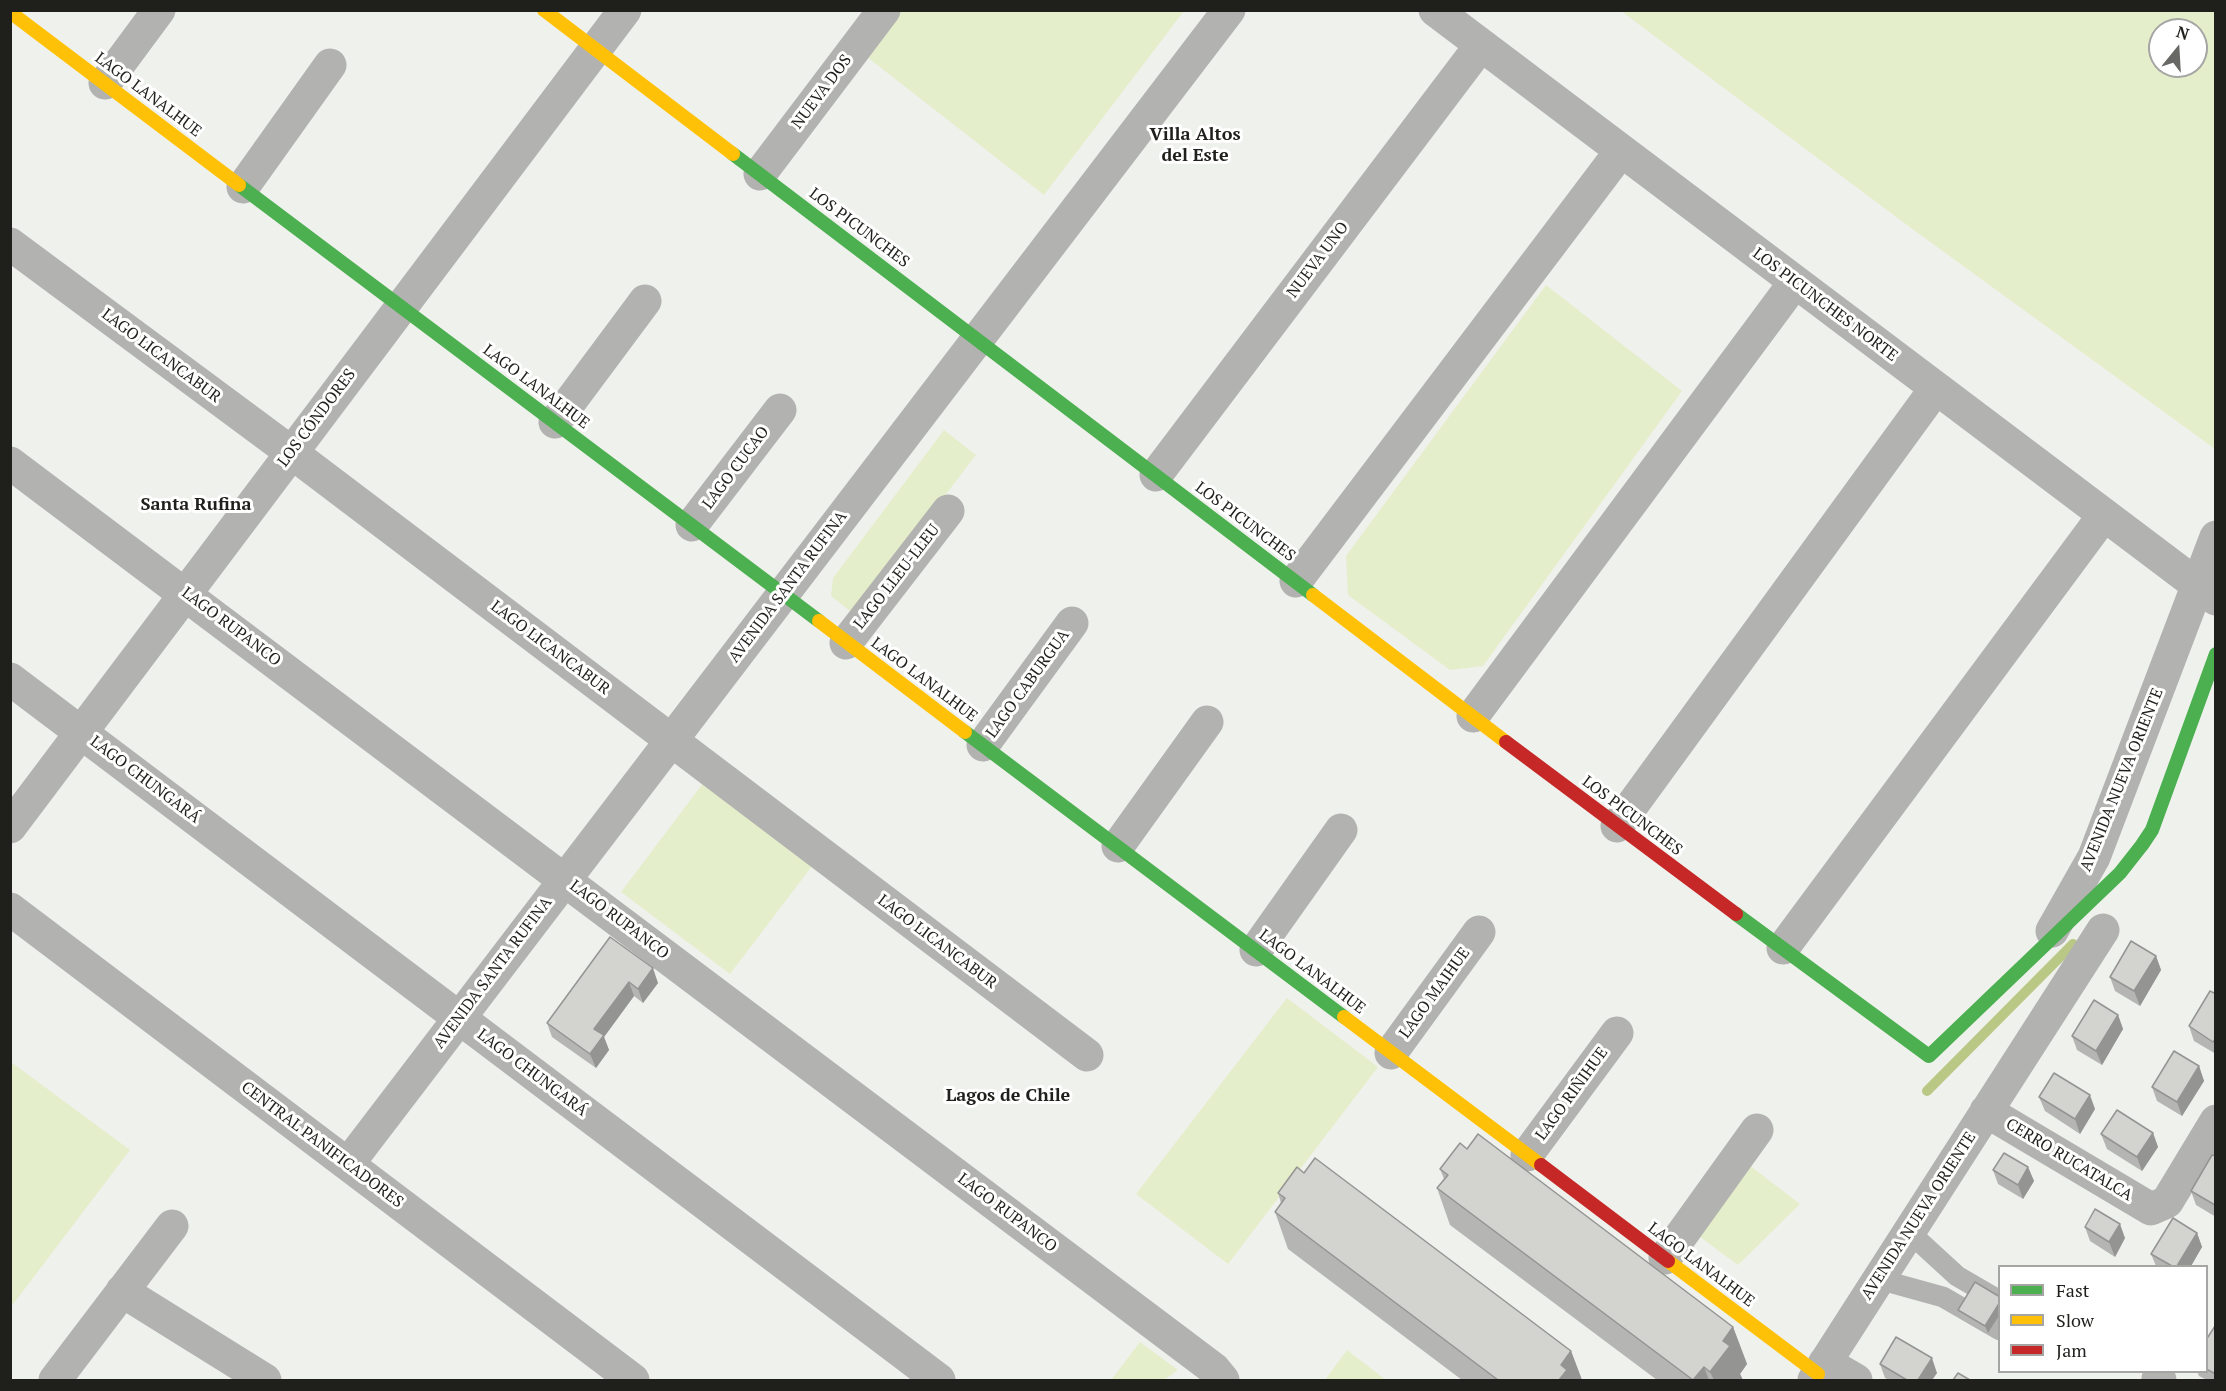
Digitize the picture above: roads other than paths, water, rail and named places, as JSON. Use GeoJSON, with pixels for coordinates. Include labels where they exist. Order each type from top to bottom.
{"type":"FeatureCollection","features":[{"type":"Feature","properties":{"kind":"street"},"geometry":{"type":"LineString","coordinates":[[105,83],[159,10]]}},
{"type":"Feature","properties":{"kind":"street","name":"LOS PICUNCHES"},"geometry":{"type":"LineString","coordinates":[[544,10],[1617,826],[1929,1056],[2037,952]]}},
{"type":"Feature","properties":{"kind":"street","name":"LOS CÓNDORES"},"geometry":{"type":"LineString","coordinates":[[10,827],[625,10]]}},
{"type":"Feature","properties":{"kind":"street","name":"NUEVA DOS"},"geometry":{"type":"LineString","coordinates":[[760,174],[884,10]]}},
{"type":"Feature","properties":{"kind":"street","name":"AVENIDA SANTA RUFINA"},"geometry":{"type":"LineString","coordinates":[[348,1164],[1229,10]]}},
{"type":"Feature","properties":{"kind":"street","name":"LOS PICUNCHES NORTE"},"geometry":{"type":"LineString","coordinates":[[1435,10],[2206,592]]}},
{"type":"Feature","properties":{"kind":"street","name":"LAGO LANALHUE"},"geometry":{"type":"LineString","coordinates":[[10,12],[1391,1053],[1819,1372]]}},
{"type":"Feature","properties":{"kind":"street","name":"NUEVA UNO"},"geometry":{"type":"LineString","coordinates":[[1156,475],[1480,45]]}},
{"type":"Feature","properties":{"kind":"street"},"geometry":{"type":"LineString","coordinates":[[243,187],[330,65]]}},
{"type":"Feature","properties":{"kind":"street"},"geometry":{"type":"LineString","coordinates":[[1296,581],[1621,151]]}},
{"type":"Feature","properties":{"kind":"street","name":"LAGO LICANCABUR"},"geometry":{"type":"LineString","coordinates":[[10,244],[292,453],[1087,1055]]}},
{"type":"Feature","properties":{"kind":"street"},"geometry":{"type":"LineString","coordinates":[[1473,716],[1795,282]]}},
{"type":"Feature","properties":{"kind":"street"},"geometry":{"type":"LineString","coordinates":[[555,422],[645,301]]}},
{"type":"Feature","properties":{"kind":"street"},"geometry":{"type":"LineString","coordinates":[[1617,826],[1936,388]]}},
{"type":"Feature","properties":{"kind":"street","name":"LAGO CUCAO"},"geometry":{"type":"LineString","coordinates":[[692,525],[780,410]]}},
{"type":"Feature","properties":{"kind":"street","name":"LAGO RUPANCO"},"geometry":{"type":"LineString","coordinates":[[10,463],[186,593],[1204,1362],[1223,1380]]}},
{"type":"Feature","properties":{"kind":"street","name":"LAGO LLEU-LLEU"},"geometry":{"type":"LineString","coordinates":[[846,642],[948,511]]}},
{"type":"Feature","properties":{"kind":"street"},"geometry":{"type":"LineString","coordinates":[[1783,948],[2104,515]]}},
{"type":"Feature","properties":{"kind":"street","name":"AVENIDA NUEVA ORIENTE"},"geometry":{"type":"LineString","coordinates":[[2037,952],[2060,920],[2094,857],[2206,592],[2216,537]]}},
{"type":"Feature","properties":{"kind":"street","name":"LAGO CABURGUA"},"geometry":{"type":"LineString","coordinates":[[983,745],[1072,623]]}},
{"type":"Feature","properties":{"kind":"street","name":"AVENIDA NUEVA ORIENTE"},"geometry":{"type":"LineString","coordinates":[[2037,952],[2120,873],[2152,830],[2216,654]]}},
{"type":"Feature","properties":{"kind":"street","name":"LAGO CHUNGARÁ"},"geometry":{"type":"LineString","coordinates":[[10,679],[939,1380]]}},
{"type":"Feature","properties":{"kind":"street"},"geometry":{"type":"LineString","coordinates":[[1118,846],[1207,722]]}},
{"type":"Feature","properties":{"kind":"street"},"geometry":{"type":"LineString","coordinates":[[1256,950],[1341,830]]}},
{"type":"Feature","properties":{"kind":"street","name":"CENTRAL PANIFICADORES"},"geometry":{"type":"LineString","coordinates":[[10,909],[633,1380]]}},
{"type":"Feature","properties":{"kind":"street","name":"AVENIDA NUEVA ORIENTE"},"geometry":{"type":"LineString","coordinates":[[1819,1372],[2103,930]]}},
{"type":"Feature","properties":{"kind":"street","name":"LAGO MAIHUE"},"geometry":{"type":"LineString","coordinates":[[1391,1053],[1479,932]]}},
{"type":"Feature","properties":{"kind":"street","name":"LAGO RIÑIHUE"},"geometry":{"type":"LineString","coordinates":[[1527,1155],[1617,1033]]}},
{"type":"Feature","properties":{"kind":"street","name":"CERRO RUCATALCA"},"geometry":{"type":"LineString","coordinates":[[1986,1111],[2151,1209],[2168,1202],[2216,1121]]}},
{"type":"Feature","properties":{"kind":"street"},"geometry":{"type":"LineString","coordinates":[[1665,1258],[1757,1130]]}},
{"type":"Feature","properties":{"kind":"street"},"geometry":{"type":"LineString","coordinates":[[55,1380],[172,1226]]}},
{"type":"Feature","properties":{"kind":"street"},"geometry":{"type":"LineString","coordinates":[[122,1291],[265,1380]]}},
{"type":"Feature","properties":{"kind":"street"},"geometry":{"type":"LineString","coordinates":[[1819,1372],[1856,1380]]}},
{"type":"Feature","properties":{"kind":"lane"},"geometry":{"type":"LineString","coordinates":[[1909,1232],[1957,1276],[1998,1300]]}},
{"type":"Feature","properties":{"kind":"lane"},"geometry":{"type":"LineString","coordinates":[[1878,1279],[1943,1297],[1998,1329]]}},
{"type":"Feature","properties":{"kind":"waterway"},"geometry":{"type":"LineString","coordinates":[[1927,1091],[2073,944]]}},
{"type":"Feature","properties":{"kind":"district","name":"Villa Altos del Este"},"geometry":{"type":"Point","coordinates":[1195,145]}},
{"type":"Feature","properties":{"kind":"district","name":"Santa Rufina"},"geometry":{"type":"Point","coordinates":[196,505]}},
{"type":"Feature","properties":{"kind":"district","name":"Lagos de Chile"},"geometry":{"type":"Point","coordinates":[1008,1096]}}]}
